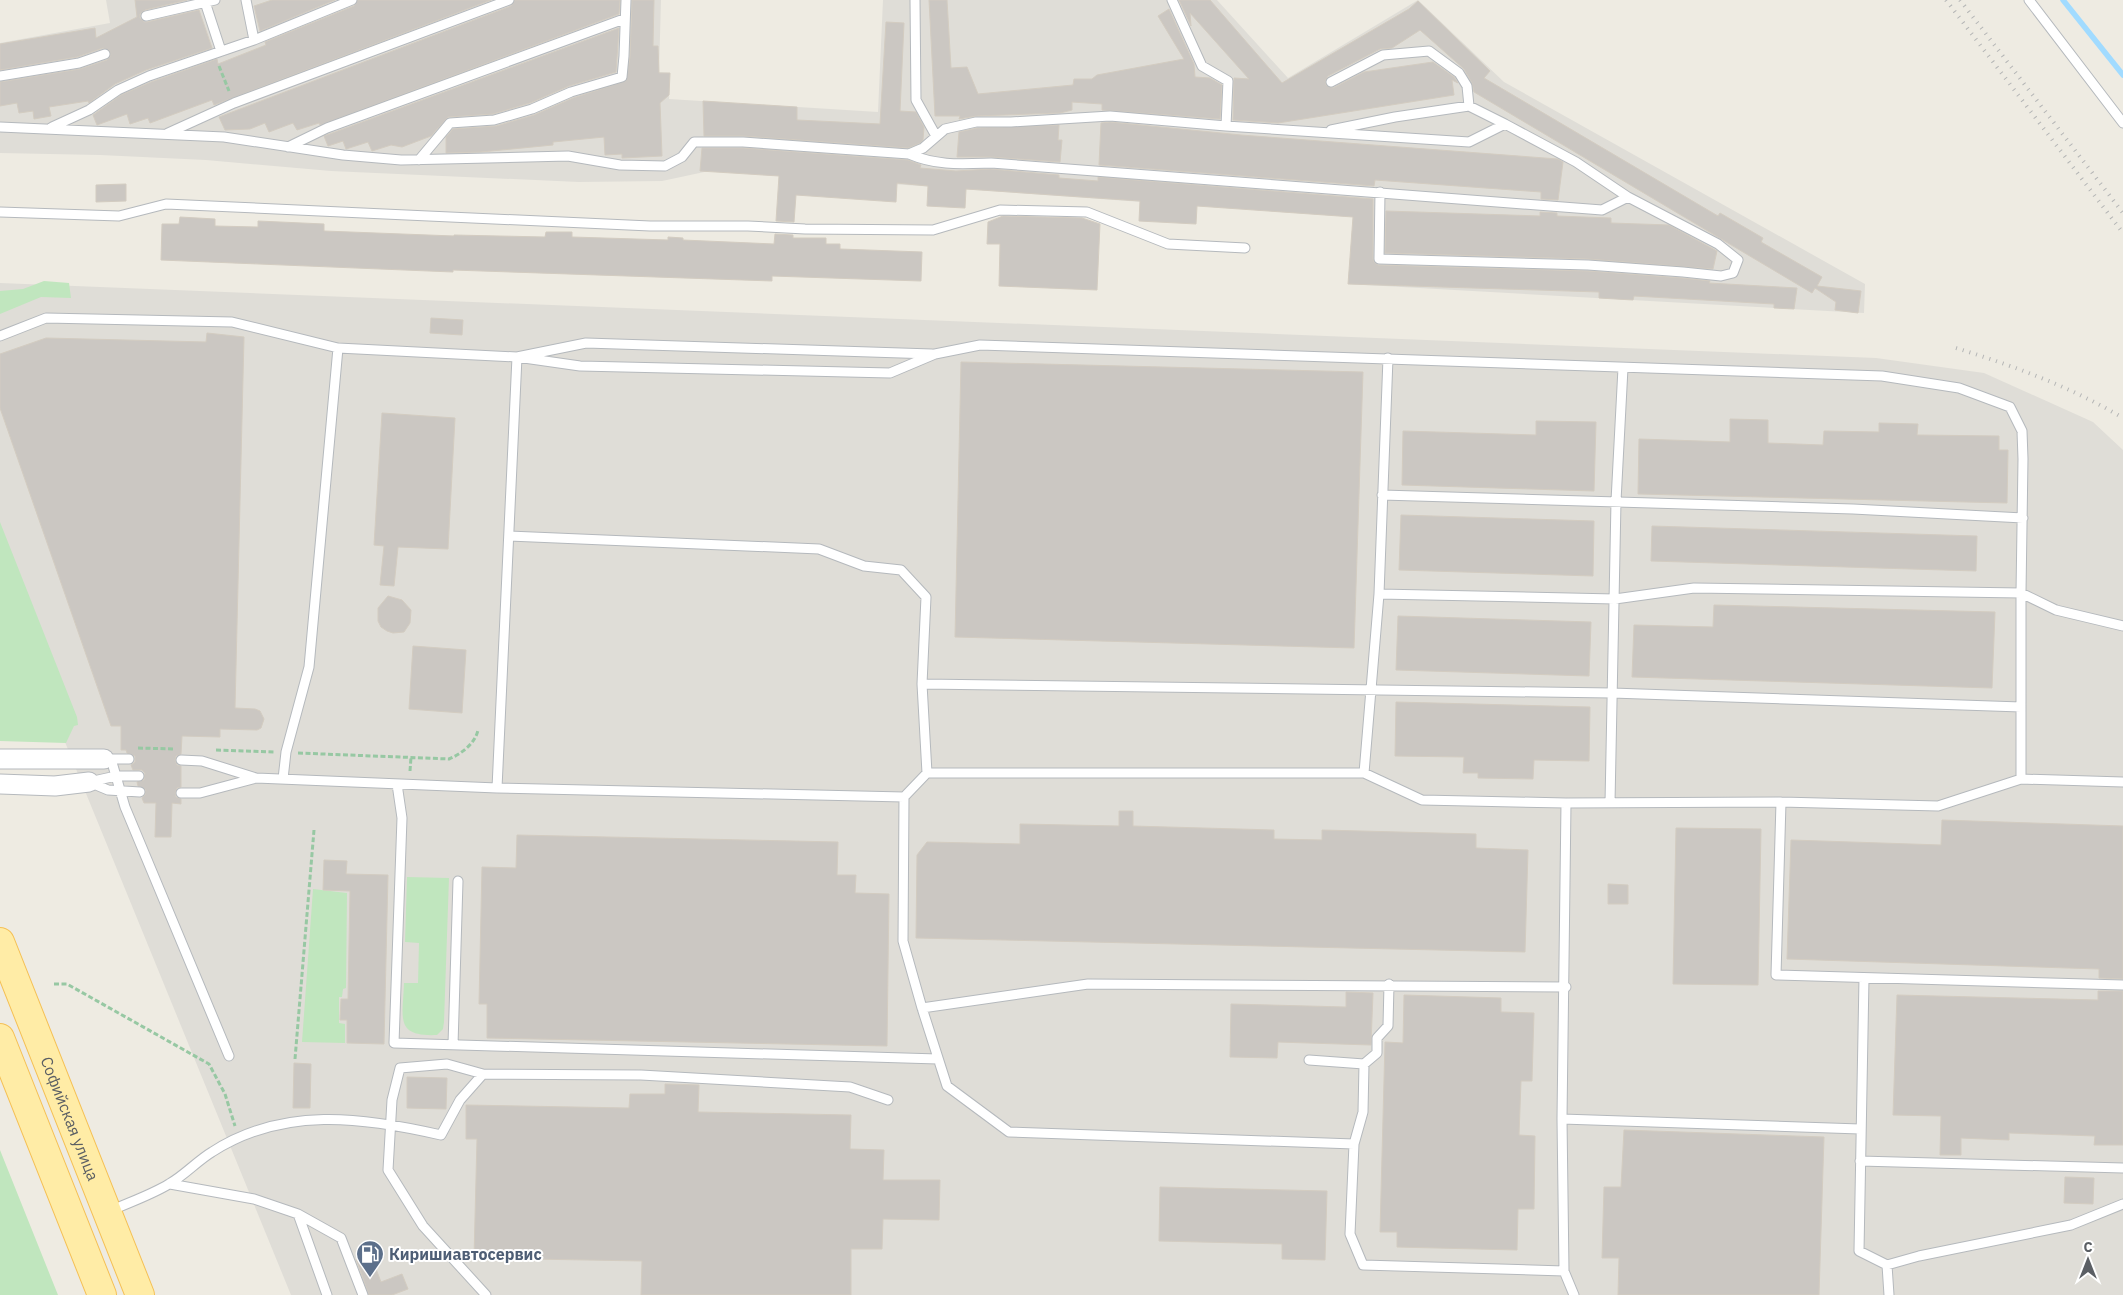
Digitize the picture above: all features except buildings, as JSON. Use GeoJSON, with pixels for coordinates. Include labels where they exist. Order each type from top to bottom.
{"type":"FeatureCollection","features":[{"type":"Feature","properties":{"kind":"main road","name":"Софийская улица"},"geometry":{"type":"LineString","coordinates":[[0,942],[140,1295]]}},
{"type":"Feature","properties":{"kind":"main road"},"geometry":{"type":"LineString","coordinates":[[0,1038],[102,1295]]}},
{"type":"Feature","properties":{"kind":"street"},"geometry":{"type":"LineString","coordinates":[[0,759],[108,759]]}},
{"type":"Feature","properties":{"kind":"street"},"geometry":{"type":"LineString","coordinates":[[0,784],[55,786],[89,782]]}},
{"type":"Feature","properties":{"kind":"lane"},"geometry":{"type":"LineString","coordinates":[[146,16],[215,0]]}},
{"type":"Feature","properties":{"kind":"lane"},"geometry":{"type":"LineString","coordinates":[[246,0],[254,40]]}},
{"type":"Feature","properties":{"kind":"lane"},"geometry":{"type":"LineString","coordinates":[[49,128],[89,110],[118,90],[254,40],[352,0]]}},
{"type":"Feature","properties":{"kind":"lane"},"geometry":{"type":"LineString","coordinates":[[166,134],[234,103],[509,0]]}},
{"type":"Feature","properties":{"kind":"lane"},"geometry":{"type":"LineString","coordinates":[[419,160],[450,124],[494,120],[532,109],[571,92],[622,77],[626,0]]}},
{"type":"Feature","properties":{"kind":"lane"},"geometry":{"type":"LineString","coordinates":[[915,0],[916,100],[936,136]]}},
{"type":"Feature","properties":{"kind":"lane"},"geometry":{"type":"LineString","coordinates":[[1172,0],[1202,66],[1228,81],[1226,126]]}},
{"type":"Feature","properties":{"kind":"lane"},"geometry":{"type":"LineString","coordinates":[[2029,0],[2123,123]]}},
{"type":"Feature","properties":{"kind":"lane"},"geometry":{"type":"LineString","coordinates":[[205,2],[218,52]]}},
{"type":"Feature","properties":{"kind":"lane"},"geometry":{"type":"LineString","coordinates":[[288,147],[327,128],[624,19]]}},
{"type":"Feature","properties":{"kind":"lane"},"geometry":{"type":"LineString","coordinates":[[1331,82],[1383,55],[1430,51],[1459,72],[1467,86],[1468,106]]}},
{"type":"Feature","properties":{"kind":"lane"},"geometry":{"type":"LineString","coordinates":[[0,76],[79,63],[105,54]]}},
{"type":"Feature","properties":{"kind":"lane"},"geometry":{"type":"LineString","coordinates":[[1321,132],[1395,117],[1468,106],[1576,162],[1628,197],[1718,244],[1738,260],[1733,272],[1721,276],[1588,265],[1379,259],[1380,192]]}},
{"type":"Feature","properties":{"kind":"lane"},"geometry":{"type":"LineString","coordinates":[[909,154],[923,148],[945,129],[976,122],[1012,122],[1110,116],[1226,126],[1469,142],[1505,124]]}},
{"type":"Feature","properties":{"kind":"lane"},"geometry":{"type":"LineString","coordinates":[[0,127],[224,137],[343,155],[419,160],[568,156],[620,166],[665,166],[682,157],[694,142],[743,142],[909,154],[927,162],[991,163],[1602,210],[1628,197]]}},
{"type":"Feature","properties":{"kind":"lane"},"geometry":{"type":"LineString","coordinates":[[0,212],[119,216],[166,204],[650,226],[913,230],[933,230],[1000,210],[1087,212],[1168,244],[1245,248]]}},
{"type":"Feature","properties":{"kind":"lane"},"geometry":{"type":"LineString","coordinates":[[0,336],[46,318],[232,322],[338,348],[517,357],[580,366],[890,373],[935,354],[980,345],[1882,376],[1959,388],[2010,407],[2022,430],[2021,779]]}},
{"type":"Feature","properties":{"kind":"lane"},"geometry":{"type":"LineString","coordinates":[[517,357],[586,343],[935,354]]}},
{"type":"Feature","properties":{"kind":"lane"},"geometry":{"type":"LineString","coordinates":[[283,779],[286,752],[309,667],[338,348]]}},
{"type":"Feature","properties":{"kind":"lane"},"geometry":{"type":"LineString","coordinates":[[497,788],[517,357]]}},
{"type":"Feature","properties":{"kind":"lane"},"geometry":{"type":"LineString","coordinates":[[1364,773],[1379,594],[1388,358]]}},
{"type":"Feature","properties":{"kind":"lane"},"geometry":{"type":"LineString","coordinates":[[1610,803],[1616,501],[1622,368]]}},
{"type":"Feature","properties":{"kind":"lane"},"geometry":{"type":"LineString","coordinates":[[1382,495],[1853,509],[2023,518]]}},
{"type":"Feature","properties":{"kind":"lane"},"geometry":{"type":"LineString","coordinates":[[509,536],[819,549],[864,566],[901,570],[926,598],[922,684],[926,773],[904,797],[903,941],[947,1086],[1009,1132],[1354,1144]]}},
{"type":"Feature","properties":{"kind":"lane"},"geometry":{"type":"LineString","coordinates":[[1379,594],[1615,599],[1694,588],[2021,594],[2056,610],[2123,626]]}},
{"type":"Feature","properties":{"kind":"lane"},"geometry":{"type":"LineString","coordinates":[[922,684],[1371,688],[1612,693],[2021,707]]}},
{"type":"Feature","properties":{"kind":"lane"},"geometry":{"type":"LineString","coordinates":[[129,760],[108,759],[143,851],[229,1056]]}},
{"type":"Feature","properties":{"kind":"lane"},"geometry":{"type":"LineString","coordinates":[[181,760],[202,761],[256,778],[497,788],[904,797]]}},
{"type":"Feature","properties":{"kind":"lane"},"geometry":{"type":"LineString","coordinates":[[926,773],[1364,773],[1422,800],[1566,803],[1780,802],[1938,806],[2021,779],[2123,782]]}},
{"type":"Feature","properties":{"kind":"lane"},"geometry":{"type":"LineString","coordinates":[[89,782],[116,776],[139,776]]}},
{"type":"Feature","properties":{"kind":"lane"},"geometry":{"type":"LineString","coordinates":[[181,793],[200,793],[256,778]]}},
{"type":"Feature","properties":{"kind":"lane"},"geometry":{"type":"LineString","coordinates":[[89,782],[108,790],[140,792]]}},
{"type":"Feature","properties":{"kind":"lane"},"geometry":{"type":"LineString","coordinates":[[398,784],[402,818],[394,1043],[938,1059]]}},
{"type":"Feature","properties":{"kind":"lane"},"geometry":{"type":"LineString","coordinates":[[1780,802],[1776,975],[2123,984]]}},
{"type":"Feature","properties":{"kind":"lane"},"geometry":{"type":"LineString","coordinates":[[1566,803],[1566,987],[1562,1119],[1564,1271],[1574,1295]]}},
{"type":"Feature","properties":{"kind":"lane"},"geometry":{"type":"LineString","coordinates":[[453,1045],[458,881]]}},
{"type":"Feature","properties":{"kind":"lane"},"geometry":{"type":"LineString","coordinates":[[1864,978],[1859,1251],[1886,1265],[1919,1256],[2071,1225],[2123,1204]]}},
{"type":"Feature","properties":{"kind":"lane"},"geometry":{"type":"LineString","coordinates":[[922,1008],[1088,984],[1389,984],[1566,987]]}},
{"type":"Feature","properties":{"kind":"lane"},"geometry":{"type":"LineString","coordinates":[[1389,984],[1388,1026],[1377,1038],[1376,1053],[1364,1064],[1362,1112],[1354,1144],[1350,1234],[1363,1265],[1564,1271]]}},
{"type":"Feature","properties":{"kind":"lane"},"geometry":{"type":"LineString","coordinates":[[1309,1060],[1364,1064]]}},
{"type":"Feature","properties":{"kind":"lane"},"geometry":{"type":"LineString","coordinates":[[486,1295],[423,1226],[388,1170],[392,1100],[400,1068],[447,1064],[483,1074],[641,1075],[850,1086],[888,1100]]}},
{"type":"Feature","properties":{"kind":"lane"},"geometry":{"type":"LineString","coordinates":[[107,1212],[170,1184],[213,1151],[259,1129],[302,1120],[334,1119],[390,1123],[441,1135],[460,1100],[483,1074]]}},
{"type":"Feature","properties":{"kind":"lane"},"geometry":{"type":"LineString","coordinates":[[1562,1119],[1860,1129]]}},
{"type":"Feature","properties":{"kind":"lane"},"geometry":{"type":"LineString","coordinates":[[1860,1161],[2123,1168]]}},
{"type":"Feature","properties":{"kind":"lane"},"geometry":{"type":"LineString","coordinates":[[170,1184],[254,1199],[298,1214],[341,1238],[363,1295]]}},
{"type":"Feature","properties":{"kind":"lane"},"geometry":{"type":"LineString","coordinates":[[298,1214],[327,1295]]}},
{"type":"Feature","properties":{"kind":"lane"},"geometry":{"type":"LineString","coordinates":[[1886,1265],[1889,1295]]}},
{"type":"Feature","properties":{"kind":"path"},"geometry":{"type":"LineString","coordinates":[[218,52],[234,103]]}},
{"type":"Feature","properties":{"kind":"path"},"geometry":{"type":"LineString","coordinates":[[213,750],[449,758],[460,754],[471,744],[478,730]]}},
{"type":"Feature","properties":{"kind":"path"},"geometry":{"type":"LineString","coordinates":[[138,748],[183,749]]}},
{"type":"Feature","properties":{"kind":"path"},"geometry":{"type":"LineString","coordinates":[[295,1059],[314,830]]}},
{"type":"Feature","properties":{"kind":"path"},"geometry":{"type":"LineString","coordinates":[[54,984],[66,984],[209,1064],[226,1094],[240,1138]]}},
{"type":"Feature","properties":{"kind":"shaded area"},"geometry":{"type":"Polygon","coordinates":[[[106,0],[661,0],[659,72],[670,73],[669,99],[878,112],[883,0],[1217,0],[1288,78],[1418,0],[1504,82],[1865,284],[1864,313],[1348,284],[1353,217],[709,171],[662,181],[579,182],[331,171],[206,160],[0,153],[0,43],[110,23],[106,0]]]}},
{"type":"Feature","properties":{"kind":"shaded area"},"geometry":{"type":"Polygon","coordinates":[[[0,283],[1876,358],[1984,373],[2093,422],[2123,450],[2123,1295],[291,1295],[0,583],[0,283]]]}},
{"type":"Feature","properties":{"kind":"green space"},"geometry":{"type":"Polygon","coordinates":[[[44,281],[69,283],[71,298],[41,297],[0,314],[0,291],[23,289],[44,281]]]}},
{"type":"Feature","properties":{"kind":"green space"},"geometry":{"type":"Polygon","coordinates":[[[0,522],[77,717],[78,725],[74,726],[66,743],[0,741],[0,522]]]}},
{"type":"Feature","properties":{"kind":"green space"},"geometry":{"type":"Polygon","coordinates":[[[407,877],[449,878],[444,1022],[443,1029],[437,1035],[423,1035],[414,1032],[407,1028],[404,1022],[404,983],[418,983],[419,943],[405,942],[407,877]]]}},
{"type":"Feature","properties":{"kind":"green space"},"geometry":{"type":"Polygon","coordinates":[[[313,889],[347,893],[346,988],[343,989],[342,997],[339,997],[339,1023],[345,1024],[345,1043],[302,1042],[313,889]]]}},
{"type":"Feature","properties":{"kind":"green space"},"geometry":{"type":"Polygon","coordinates":[[[0,1150],[58,1295],[0,1295],[0,1150]]]}},
{"type":"Feature","properties":{"kind":"waterway"},"geometry":{"type":"LineString","coordinates":[[2063,0],[2123,75]]}},
{"type":"Feature","properties":{"kind":"railway"},"geometry":{"type":"LineString","coordinates":[[1946,0],[2123,233]]}},
{"type":"Feature","properties":{"kind":"railway"},"geometry":{"type":"LineString","coordinates":[[1960,0],[2123,213]]}},
{"type":"Feature","properties":{"kind":"railway"},"geometry":{"type":"LineString","coordinates":[[1956,348],[2042,378],[2123,418]]}},
{"type":"Feature","properties":{"kind":"place","name":"Киришиавтосервис"},"geometry":{"type":"Point","coordinates":[370,1278]}}]}
